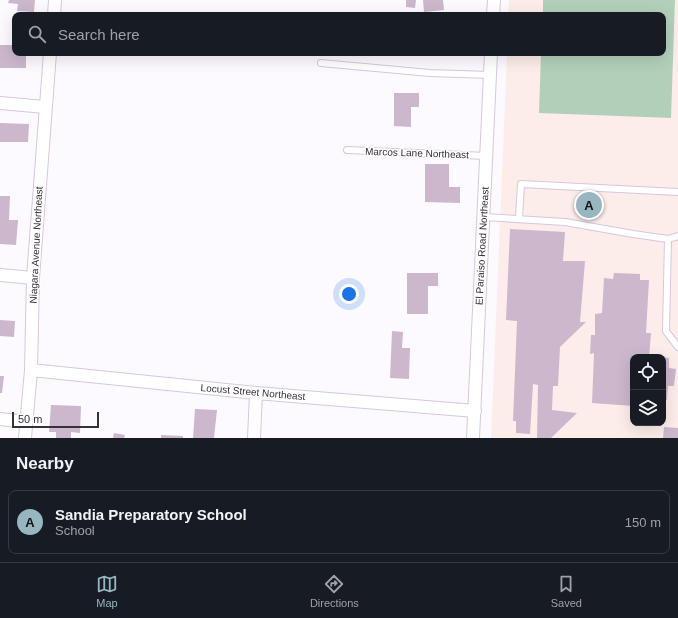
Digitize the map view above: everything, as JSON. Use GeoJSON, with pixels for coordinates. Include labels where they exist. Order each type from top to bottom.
{"type":"FeatureCollection","features":[{"type":"Feature","properties":{"kind":"street"},"geometry":{"type":"LineString","coordinates":[[54,12],[55,0]]}},
{"type":"Feature","properties":{"kind":"street"},"geometry":{"type":"LineString","coordinates":[[493,12],[494,0]]}},
{"type":"Feature","properties":{"kind":"street","name":"Niagara Avenue Northeast"},"geometry":{"type":"LineString","coordinates":[[25,438],[31,370],[33,278],[50,56]]}},
{"type":"Feature","properties":{"kind":"street","name":"El Paraiso Road Northeast"},"geometry":{"type":"LineString","coordinates":[[473,438],[491,56]]}},
{"type":"Feature","properties":{"kind":"street"},"geometry":{"type":"LineString","coordinates":[[0,103],[45,107]]}},
{"type":"Feature","properties":{"kind":"street"},"geometry":{"type":"LineString","coordinates":[[0,275],[33,278]]}},
{"type":"Feature","properties":{"kind":"street","name":"Locust Street Northeast"},"geometry":{"type":"LineString","coordinates":[[31,370],[256,393],[474,411]]}},
{"type":"Feature","properties":{"kind":"street"},"geometry":{"type":"LineString","coordinates":[[254,438],[256,393]]}},
{"type":"Feature","properties":{"kind":"street"},"geometry":{"type":"LineString","coordinates":[[0,419],[26,422]]}},
{"type":"Feature","properties":{"kind":"lane"},"geometry":{"type":"LineString","coordinates":[[321,63],[430,73],[490,75]]}},
{"type":"Feature","properties":{"kind":"lane","name":"Marcos Lane Northeast"},"geometry":{"type":"LineString","coordinates":[[347,150],[487,156]]}},
{"type":"Feature","properties":{"kind":"lane"},"geometry":{"type":"LineString","coordinates":[[519,218],[522,184],[678,192]]}},
{"type":"Feature","properties":{"kind":"lane"},"geometry":{"type":"LineString","coordinates":[[484,217],[565,222],[668,239],[678,236]]}},
{"type":"Feature","properties":{"kind":"lane"},"geometry":{"type":"LineString","coordinates":[[668,239],[666,331],[678,347]]}},
{"type":"Feature","properties":{"kind":"shaded area"},"geometry":{"type":"Polygon","coordinates":[[[509,0],[678,0],[678,438],[491,438],[507,56],[666,56],[666,12],[508,12],[509,0]]]}},
{"type":"Feature","properties":{"kind":"green space"},"geometry":{"type":"Polygon","coordinates":[[[543,0],[675,0],[671,118],[539,113],[541,56],[666,56],[666,12],[543,12],[543,0]]]}},
{"type":"Feature","properties":{"kind":"building"},"geometry":{"type":"Polygon","coordinates":[[[9,0],[35,0],[34,12],[17,11],[18,4],[8,3],[9,0]]]}},
{"type":"Feature","properties":{"kind":"building"},"geometry":{"type":"Polygon","coordinates":[[[406,0],[416,0],[415,8],[406,7],[406,0]]]}},
{"type":"Feature","properties":{"kind":"building"},"geometry":{"type":"Polygon","coordinates":[[[423,0],[443,0],[444,10],[424,12],[423,0]]]}},
{"type":"Feature","properties":{"kind":"building"},"geometry":{"type":"Polygon","coordinates":[[[0,45],[12,45],[12,56],[26,56],[26,68],[0,68],[0,45]]]}},
{"type":"Feature","properties":{"kind":"building"},"geometry":{"type":"Polygon","coordinates":[[[394,93],[419,93],[419,107],[411,107],[411,127],[394,126],[394,93]]]}},
{"type":"Feature","properties":{"kind":"building"},"geometry":{"type":"Polygon","coordinates":[[[0,123],[29,124],[28,142],[0,142],[0,123]]]}},
{"type":"Feature","properties":{"kind":"building"},"geometry":{"type":"Polygon","coordinates":[[[425,164],[449,164],[449,187],[460,187],[460,203],[425,202],[425,164]]]}},
{"type":"Feature","properties":{"kind":"building"},"geometry":{"type":"Polygon","coordinates":[[[0,196],[10,196],[9,220],[18,220],[16,245],[0,244],[0,196]]]}},
{"type":"Feature","properties":{"kind":"building"},"geometry":{"type":"Polygon","coordinates":[[[510,229],[565,232],[563,261],[585,261],[580,322],[586,322],[560,347],[558,386],[553,386],[552,410],[577,413],[551,438],[537,438],[538,385],[533,384],[530,434],[516,433],[516,421],[513,421],[517,321],[506,320],[510,229]]]}},
{"type":"Feature","properties":{"kind":"building"},"geometry":{"type":"Polygon","coordinates":[[[407,273],[438,273],[438,286],[428,286],[428,314],[407,314],[407,273]]]}},
{"type":"Feature","properties":{"kind":"building"},"geometry":{"type":"Polygon","coordinates":[[[614,273],[640,274],[640,280],[649,280],[646,333],[651,333],[649,354],[630,354],[630,406],[592,403],[594,353],[590,354],[591,335],[595,335],[595,314],[602,313],[604,278],[613,279],[614,273]]]}},
{"type":"Feature","properties":{"kind":"building"},"geometry":{"type":"Polygon","coordinates":[[[0,320],[15,321],[14,337],[0,336],[0,320]]]}},
{"type":"Feature","properties":{"kind":"building"},"geometry":{"type":"Polygon","coordinates":[[[392,331],[403,332],[402,348],[410,348],[409,379],[390,378],[392,331]]]}},
{"type":"Feature","properties":{"kind":"building"},"geometry":{"type":"Polygon","coordinates":[[[666,358],[669,358],[669,368],[676,369],[674,386],[668,386],[667,400],[666,358]]]}},
{"type":"Feature","properties":{"kind":"building"},"geometry":{"type":"Polygon","coordinates":[[[0,376],[4,376],[2,393],[0,393],[0,376]]]}},
{"type":"Feature","properties":{"kind":"building"},"geometry":{"type":"Polygon","coordinates":[[[51,405],[81,406],[80,433],[71,432],[71,438],[56,438],[56,432],[49,432],[51,405]]]}},
{"type":"Feature","properties":{"kind":"building"},"geometry":{"type":"Polygon","coordinates":[[[195,409],[217,410],[214,438],[193,438],[195,409]]]}},
{"type":"Feature","properties":{"kind":"building"},"geometry":{"type":"Polygon","coordinates":[[[664,427],[678,428],[678,438],[663,438],[664,427]]]}},
{"type":"Feature","properties":{"kind":"building"},"geometry":{"type":"Polygon","coordinates":[[[114,433],[125,435],[124,438],[113,438],[114,433]]]}},
{"type":"Feature","properties":{"kind":"building"},"geometry":{"type":"Polygon","coordinates":[[[161,435],[183,436],[183,438],[161,438],[161,435]]]}},
{"type":"Feature","properties":{"kind":"place","name":"Sandia Preparatory School"},"geometry":{"type":"Point","coordinates":[589,205]}}]}
